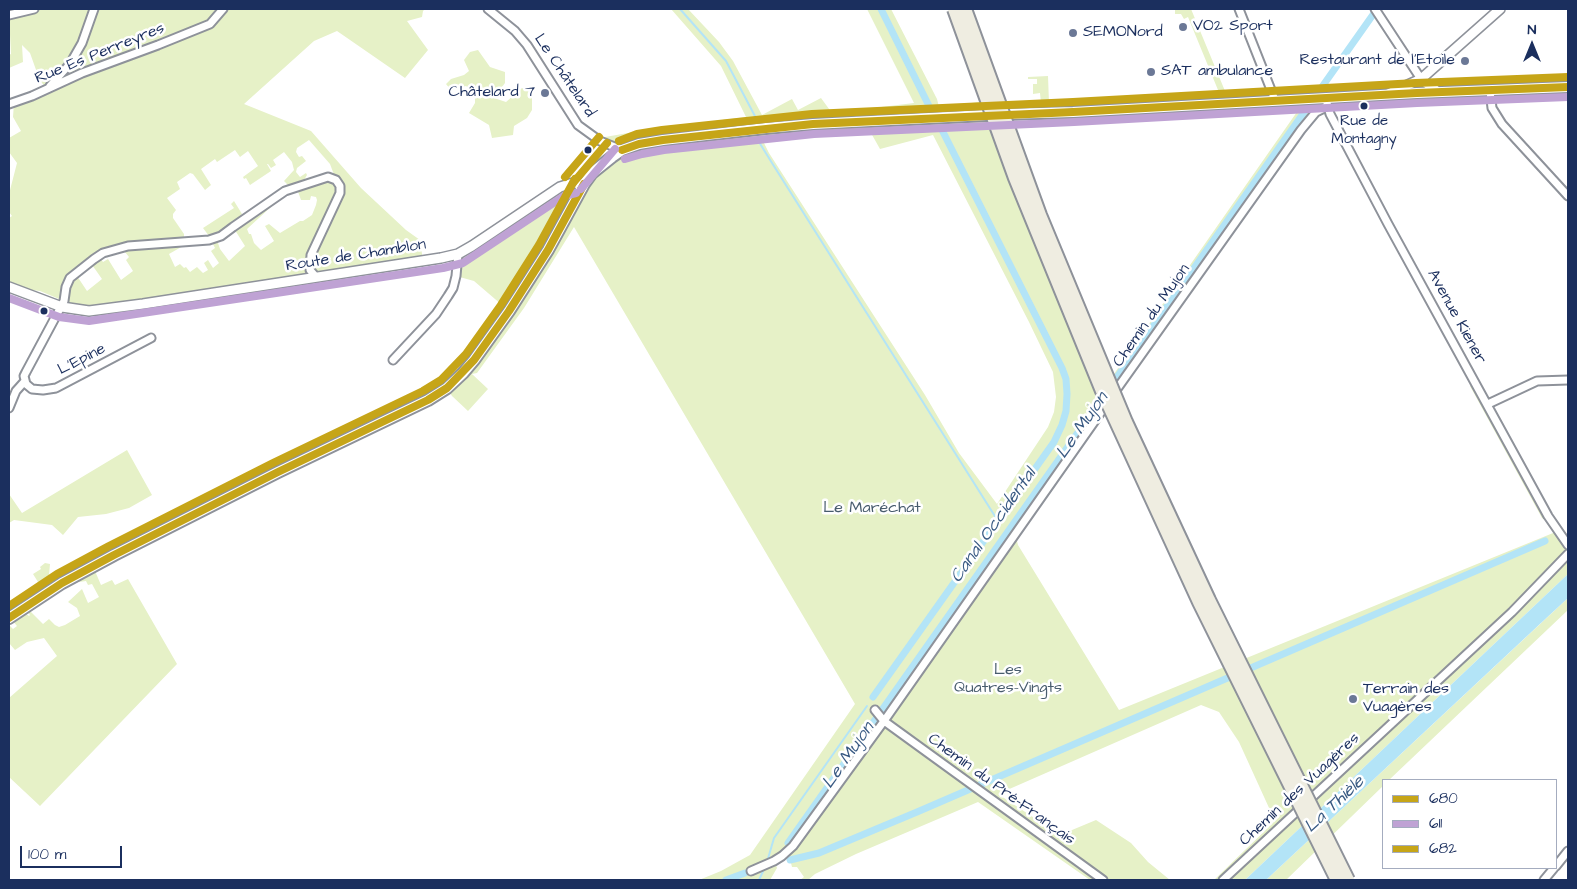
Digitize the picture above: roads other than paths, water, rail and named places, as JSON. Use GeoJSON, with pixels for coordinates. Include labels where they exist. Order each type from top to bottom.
{"type":"FeatureCollection","features":[{"type":"Feature","properties":{"kind":"highway"},"geometry":{"type":"LineString","coordinates":[[954,9],[996,130],[1027,210],[1119,432],[1224,654],[1337,880]]}},
{"type":"Feature","properties":{"kind":"highway"},"geometry":{"type":"LineString","coordinates":[[964,9],[1040,214],[1126,422],[1208,600],[1348,880]]}},
{"type":"Feature","properties":{"kind":"main road"},"geometry":{"type":"LineString","coordinates":[[9,618],[52,590],[114,555],[270,475],[428,400],[447,388],[474,360],[509,311],[548,250],[584,184],[601,164],[622,150],[639,144],[766,128],[1306,98],[1325,100],[1417,93],[1568,87]]}},
{"type":"Feature","properties":{"kind":"street"},"geometry":{"type":"LineString","coordinates":[[9,15],[34,9]]}},
{"type":"Feature","properties":{"kind":"street"},"geometry":{"type":"LineString","coordinates":[[48,88],[70,64],[82,43],[94,9]]}},
{"type":"Feature","properties":{"kind":"street","name":"Rue Es Perreyres"},"geometry":{"type":"LineString","coordinates":[[9,104],[32,96],[82,73],[210,24],[223,9]]}},
{"type":"Feature","properties":{"kind":"street","name":"Le Châtelard"},"geometry":{"type":"LineString","coordinates":[[488,9],[515,31],[527,45],[578,125],[600,141],[622,150]]}},
{"type":"Feature","properties":{"kind":"street"},"geometry":{"type":"LineString","coordinates":[[1239,9],[1275,100]]}},
{"type":"Feature","properties":{"kind":"street"},"geometry":{"type":"LineString","coordinates":[[1375,9],[1421,79],[1438,92]]}},
{"type":"Feature","properties":{"kind":"street"},"geometry":{"type":"LineString","coordinates":[[1386,95],[1421,79],[1500,9]]}},
{"type":"Feature","properties":{"kind":"street"},"geometry":{"type":"LineString","coordinates":[[1417,93],[1421,79]]}},
{"type":"Feature","properties":{"kind":"street"},"geometry":{"type":"LineString","coordinates":[[1490,91],[1492,108],[1502,124],[1568,196]]}},
{"type":"Feature","properties":{"kind":"street","name":"Avenue Kiener"},"geometry":{"type":"LineString","coordinates":[[1325,100],[1377,202],[1548,516],[1568,545]]}},
{"type":"Feature","properties":{"kind":"street","name":"Chemin du Mujon"},"geometry":{"type":"LineString","coordinates":[[751,871],[782,856],[802,834],[884,721],[976,588],[1301,130],[1325,100]]}},
{"type":"Feature","properties":{"kind":"street","name":"L'Epine"},"geometry":{"type":"LineString","coordinates":[[9,408],[16,391],[25,381],[26,372],[62,307],[70,278],[103,253],[128,246],[209,240],[233,228],[285,190],[328,177],[336,180],[340,186],[340,193],[311,255],[310,270],[316,277]]}},
{"type":"Feature","properties":{"kind":"street","name":"Route de Chamblon"},"geometry":{"type":"LineString","coordinates":[[9,287],[62,307],[78,310],[101,310],[441,258],[458,254],[560,187],[573,183],[584,184]]}},
{"type":"Feature","properties":{"kind":"street"},"geometry":{"type":"LineString","coordinates":[[393,360],[436,314],[453,288],[458,254]]}},
{"type":"Feature","properties":{"kind":"street","name":"L'Epine"},"geometry":{"type":"LineString","coordinates":[[25,381],[32,389],[56,388],[151,338]]}},
{"type":"Feature","properties":{"kind":"street"},"geometry":{"type":"LineString","coordinates":[[1488,404],[1537,381],[1568,380]]}},
{"type":"Feature","properties":{"kind":"street","name":"Chemin des Vuagères"},"geometry":{"type":"LineString","coordinates":[[1223,880],[1512,612],[1568,554]]}},
{"type":"Feature","properties":{"kind":"street","name":"Chemin du Pré-Français"},"geometry":{"type":"LineString","coordinates":[[875,710],[884,721],[1103,880]]}},
{"type":"Feature","properties":{"kind":"street"},"geometry":{"type":"LineString","coordinates":[[1557,865],[1568,851]]}},
{"type":"Feature","properties":{"kind":"street"},"geometry":{"type":"LineString","coordinates":[[1544,880],[1553,869]]}},
{"type":"Feature","properties":{"kind":"water","name":"La Thièle"},"geometry":{"type":"Polygon","coordinates":[[[1568,574],[1568,598],[1266,880],[1245,880],[1568,574]]]}},
{"type":"Feature","properties":{"kind":"waterway"},"geometry":{"type":"LineString","coordinates":[[680,9],[726,61],[757,120]]}},
{"type":"Feature","properties":{"kind":"waterway","name":"Canal Occidental"},"geometry":{"type":"LineString","coordinates":[[881,9],[930,108]]}},
{"type":"Feature","properties":{"kind":"waterway","name":"Le Mujon"},"geometry":{"type":"LineString","coordinates":[[788,843],[1377,9]]}},
{"type":"Feature","properties":{"kind":"waterway","name":"Canal Occidental"},"geometry":{"type":"LineString","coordinates":[[873,697],[1054,442],[1066,411],[1066,379],[1062,368],[941,128]]}},
{"type":"Feature","properties":{"kind":"waterway"},"geometry":{"type":"LineString","coordinates":[[758,136],[759,142],[772,163],[998,521]]}},
{"type":"Feature","properties":{"kind":"waterway"},"geometry":{"type":"LineString","coordinates":[[790,860],[819,853],[917,812],[1545,541]]}},
{"type":"Feature","properties":{"kind":"waterway","name":"Canal Occidental"},"geometry":{"type":"LineString","coordinates":[[767,862],[774,838],[867,706]]}},
{"type":"Feature","properties":{"kind":"waterway","name":"Canal Occidental"},"geometry":{"type":"LineString","coordinates":[[759,880],[765,867]]}},
{"type":"Feature","properties":{"kind":"waterway","name":"Le Mujon"},"geometry":{"type":"LineString","coordinates":[[726,880],[745,873]]}},
{"type":"Feature","properties":{"kind":"place","name":"VO2 Sport"},"geometry":{"type":"Point","coordinates":[1183,27]}},
{"type":"Feature","properties":{"kind":"place","name":"SEMONord"},"geometry":{"type":"Point","coordinates":[1073,33]}},
{"type":"Feature","properties":{"kind":"place","name":"Restaurant de l'Etoile"},"geometry":{"type":"Point","coordinates":[1465,61]}},
{"type":"Feature","properties":{"kind":"place","name":"SAT ambulance"},"geometry":{"type":"Point","coordinates":[1151,72]}},
{"type":"Feature","properties":{"kind":"place","name":"Châtelard 7"},"geometry":{"type":"Point","coordinates":[545,93]}},
{"type":"Feature","properties":{"kind":"place","name":"Rue de Montagny"},"geometry":{"type":"Point","coordinates":[1364,106]}},
{"type":"Feature","properties":{"kind":"place","name":"Terrain des Vuagères"},"geometry":{"type":"Point","coordinates":[1353,699]}},
{"type":"Feature","properties":{"kind":"park label","name":"Le Maréchat"},"geometry":{"type":"Point","coordinates":[872,509]}},
{"type":"Feature","properties":{"kind":"park label","name":"Les Quatres-Vingts"},"geometry":{"type":"Point","coordinates":[1008,680]}}]}
